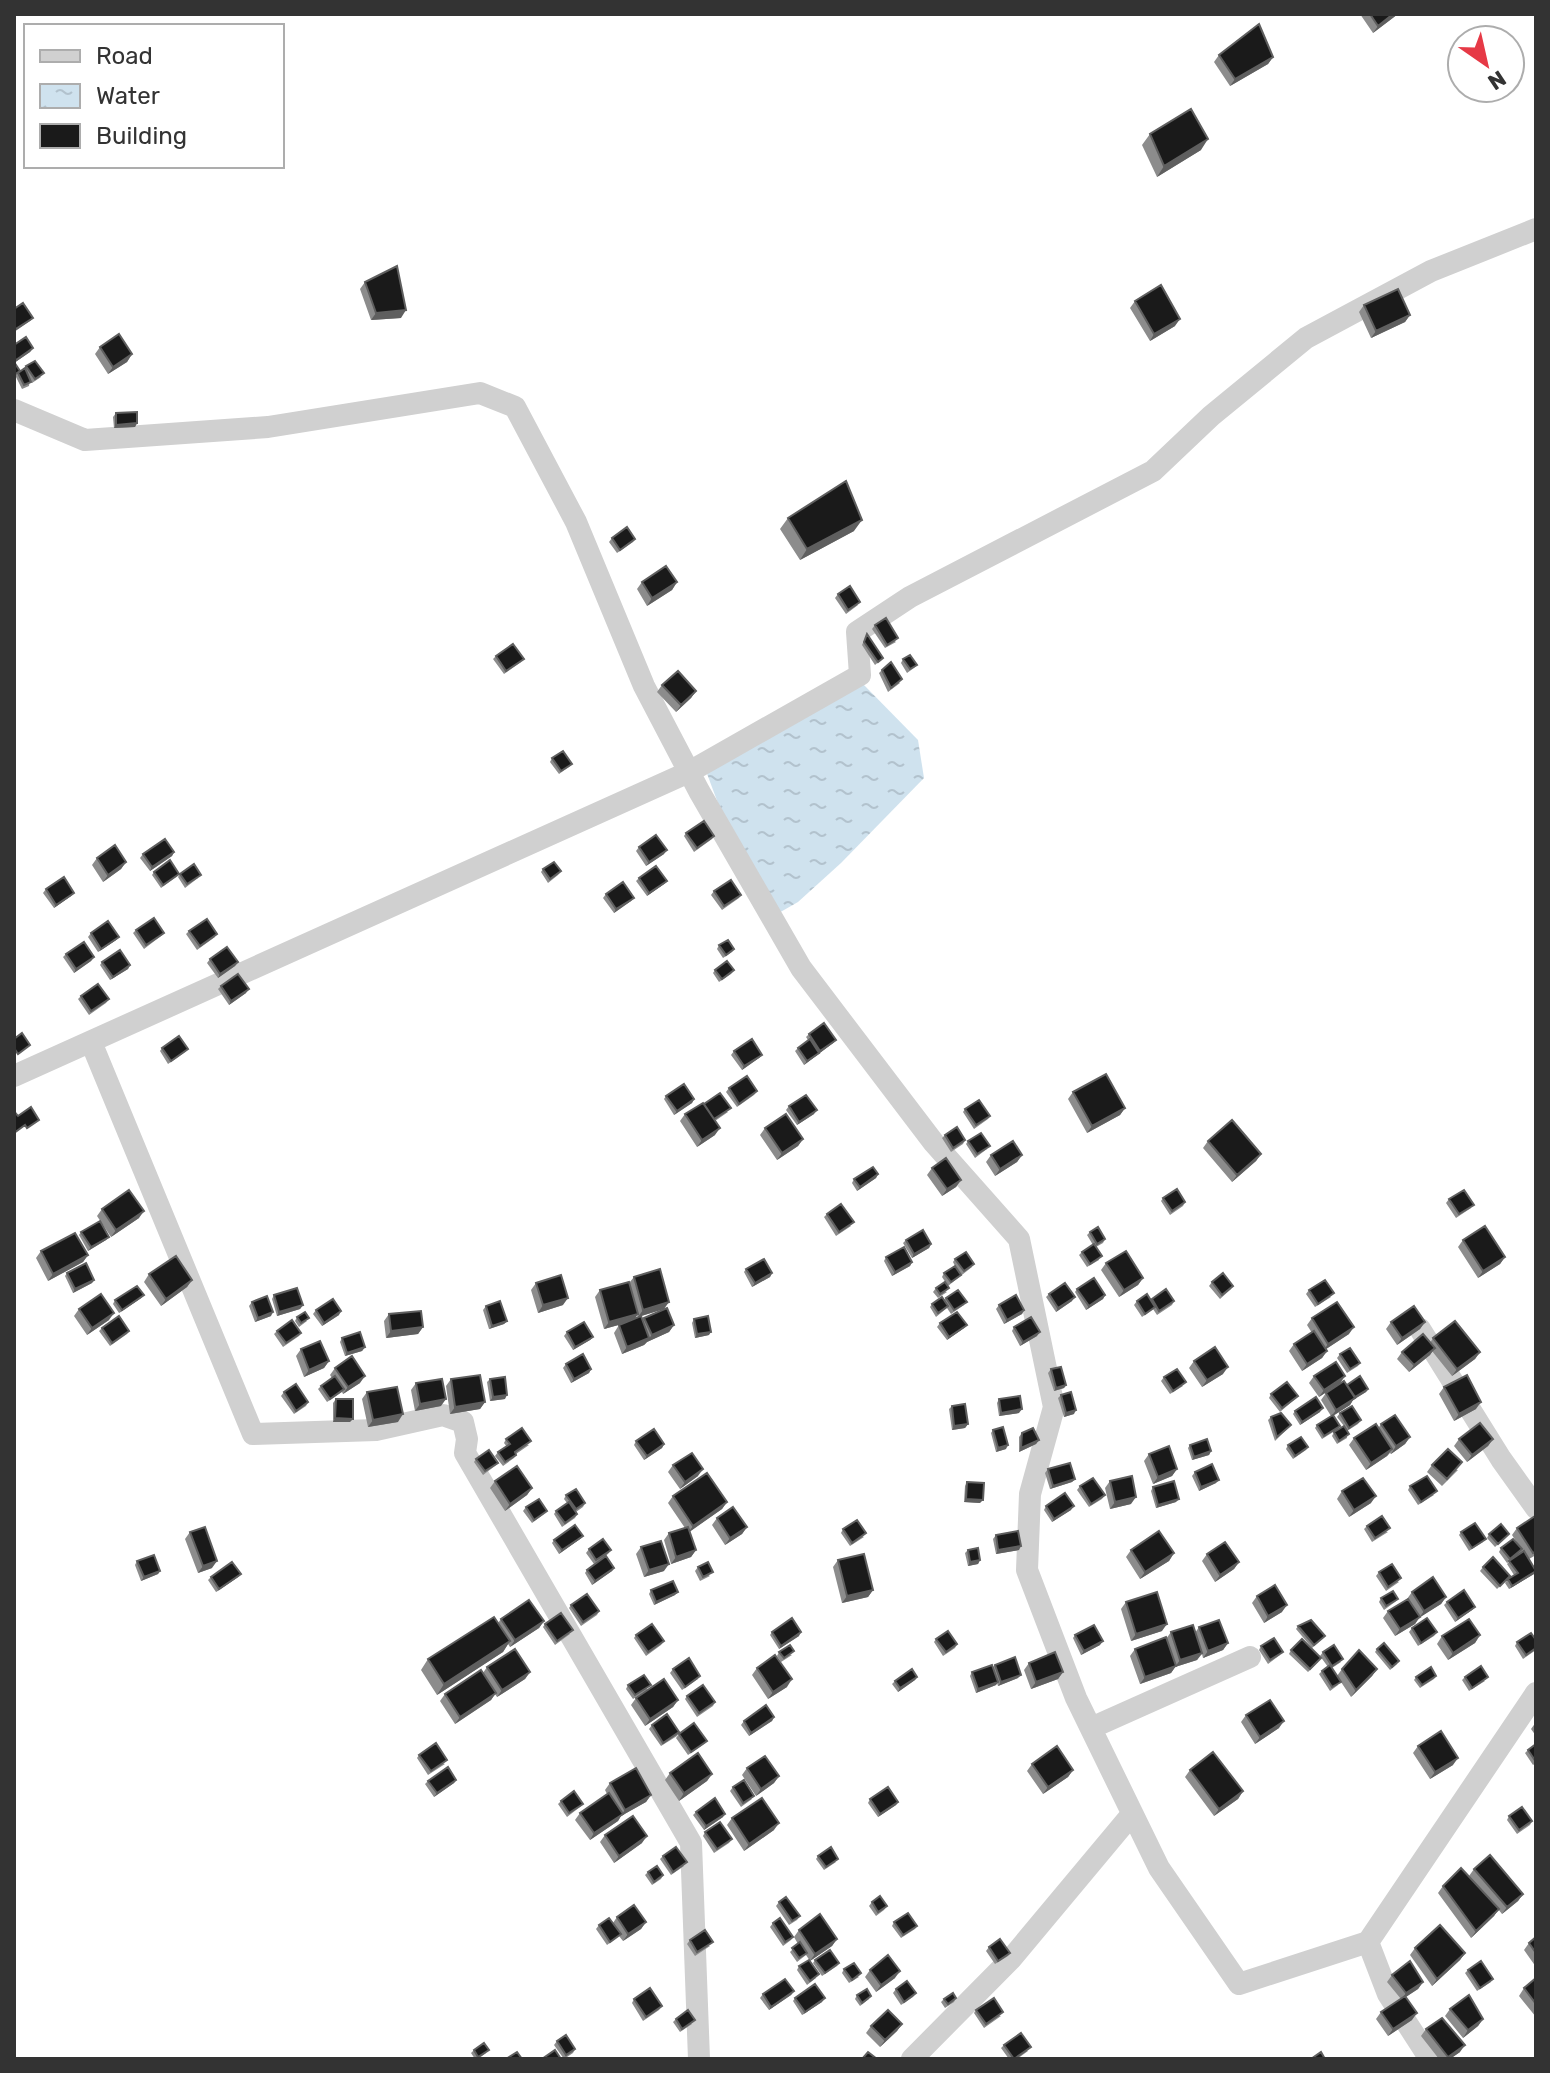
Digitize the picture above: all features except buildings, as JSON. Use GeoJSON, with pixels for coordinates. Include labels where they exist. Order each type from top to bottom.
{"type":"FeatureCollection","features":[{"type":"Feature","properties":{"kind":"street"},"geometry":{"type":"LineString","coordinates":[[14,1076],[689,772],[860,675],[857,632],[883,614],[1153,471],[1211,416],[1306,338],[1431,271],[1536,229]]}},
{"type":"Feature","properties":{"kind":"street"},"geometry":{"type":"LineString","coordinates":[[14,410],[85,440],[268,427],[480,393],[515,407],[576,522],[644,686],[689,772],[801,968],[934,1143],[1019,1239],[1054,1407],[1030,1494],[1027,1570],[1076,1698],[1159,1868],[1239,1984],[1368,1942],[1536,1693]]}},
{"type":"Feature","properties":{"kind":"street"},"geometry":{"type":"LineString","coordinates":[[91,1042],[253,1434],[376,1430],[443,1415],[463,1422],[467,1439],[465,1453],[691,1843],[699,2059]]}},
{"type":"Feature","properties":{"kind":"street"},"geometry":{"type":"LineString","coordinates":[[1420,1329],[1501,1459],[1536,1508]]}},
{"type":"Feature","properties":{"kind":"street"},"geometry":{"type":"LineString","coordinates":[[1091,1728],[1250,1657]]}},
{"type":"Feature","properties":{"kind":"street"},"geometry":{"type":"LineString","coordinates":[[912,2059],[1011,1959],[1132,1814]]}},
{"type":"Feature","properties":{"kind":"street"},"geometry":{"type":"LineString","coordinates":[[1368,1942],[1388,1994],[1430,2059]]}},
{"type":"Feature","properties":{"kind":"water"},"geometry":{"type":"Polygon","coordinates":[[[862,683],[918,740],[924,778],[841,863],[798,902],[777,914],[722,814],[706,771],[862,683]]]}}]}
